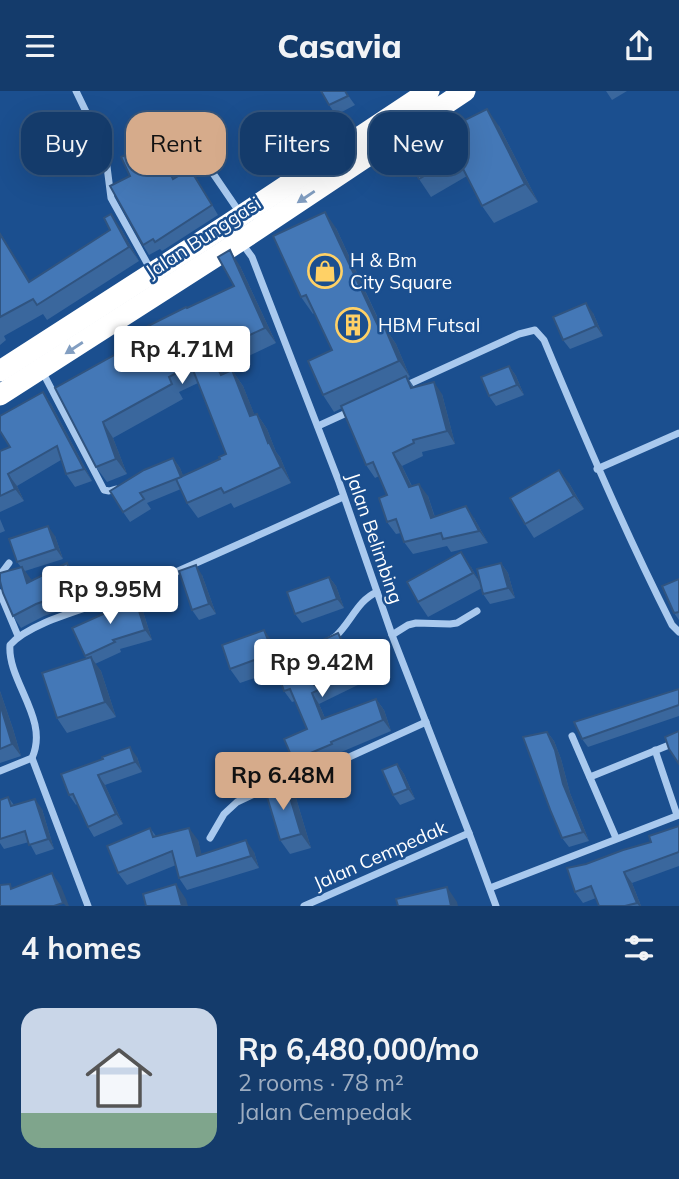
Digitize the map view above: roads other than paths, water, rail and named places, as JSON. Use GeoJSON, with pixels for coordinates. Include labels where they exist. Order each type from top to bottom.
{"type":"FeatureCollection","features":[{"type":"Feature","properties":{"kind":"highway","name":"Jalan Bunggasi"},"geometry":{"type":"LineString","coordinates":[[0,395],[41,369],[429,91]]}},
{"type":"Feature","properties":{"kind":"highway","name":"Jalan Bunggasi"},"geometry":{"type":"LineString","coordinates":[[0,371],[152,272],[236,227],[464,91]]}},
{"type":"Feature","properties":{"kind":"street"},"geometry":{"type":"LineString","coordinates":[[76,91],[105,151],[111,198],[152,272]]}},
{"type":"Feature","properties":{"kind":"street","name":"Jalan Belimbing"},"geometry":{"type":"LineString","coordinates":[[209,175],[252,257],[340,482],[392,635],[496,906]]}},
{"type":"Feature","properties":{"kind":"street"},"geometry":{"type":"LineString","coordinates":[[402,387],[519,334],[535,330],[544,340],[597,469],[653,588],[672,625],[679,632]]}},
{"type":"Feature","properties":{"kind":"street"},"geometry":{"type":"LineString","coordinates":[[41,369],[104,490],[109,492],[120,487]]}},
{"type":"Feature","properties":{"kind":"street"},"geometry":{"type":"LineString","coordinates":[[318,426],[367,404]]}},
{"type":"Feature","properties":{"kind":"street"},"geometry":{"type":"LineString","coordinates":[[597,469],[679,433]]}},
{"type":"Feature","properties":{"kind":"street"},"geometry":{"type":"LineString","coordinates":[[88,906],[32,758],[37,733],[10,658],[10,645],[18,636],[36,627],[120,596],[343,497]]}},
{"type":"Feature","properties":{"kind":"street"},"geometry":{"type":"LineString","coordinates":[[0,575],[9,563]]}},
{"type":"Feature","properties":{"kind":"street"},"geometry":{"type":"LineString","coordinates":[[327,693],[319,657],[321,648],[355,614],[365,599],[377,592]]}},
{"type":"Feature","properties":{"kind":"street"},"geometry":{"type":"LineString","coordinates":[[0,593],[18,636]]}},
{"type":"Feature","properties":{"kind":"street"},"geometry":{"type":"LineString","coordinates":[[392,635],[416,623],[457,623],[477,611]]}},
{"type":"Feature","properties":{"kind":"street"},"geometry":{"type":"LineString","coordinates":[[210,838],[224,814],[237,802],[323,769],[426,722]]}},
{"type":"Feature","properties":{"kind":"street"},"geometry":{"type":"LineString","coordinates":[[572,736],[616,838]]}},
{"type":"Feature","properties":{"kind":"street"},"geometry":{"type":"LineString","coordinates":[[590,777],[679,741]]}},
{"type":"Feature","properties":{"kind":"street"},"geometry":{"type":"LineString","coordinates":[[490,888],[678,815],[655,750]]}},
{"type":"Feature","properties":{"kind":"street"},"geometry":{"type":"LineString","coordinates":[[0,771],[32,758]]}},
{"type":"Feature","properties":{"kind":"street","name":"Jalan Cempedak"},"geometry":{"type":"LineString","coordinates":[[304,906],[469,833]]}},
{"type":"Feature","properties":{"kind":"place","name":"H & Bm City Square"},"geometry":{"type":"Point","coordinates":[325,271]}},
{"type":"Feature","properties":{"kind":"place","name":"HBM Futsal"},"geometry":{"type":"Point","coordinates":[353,325]}}]}
